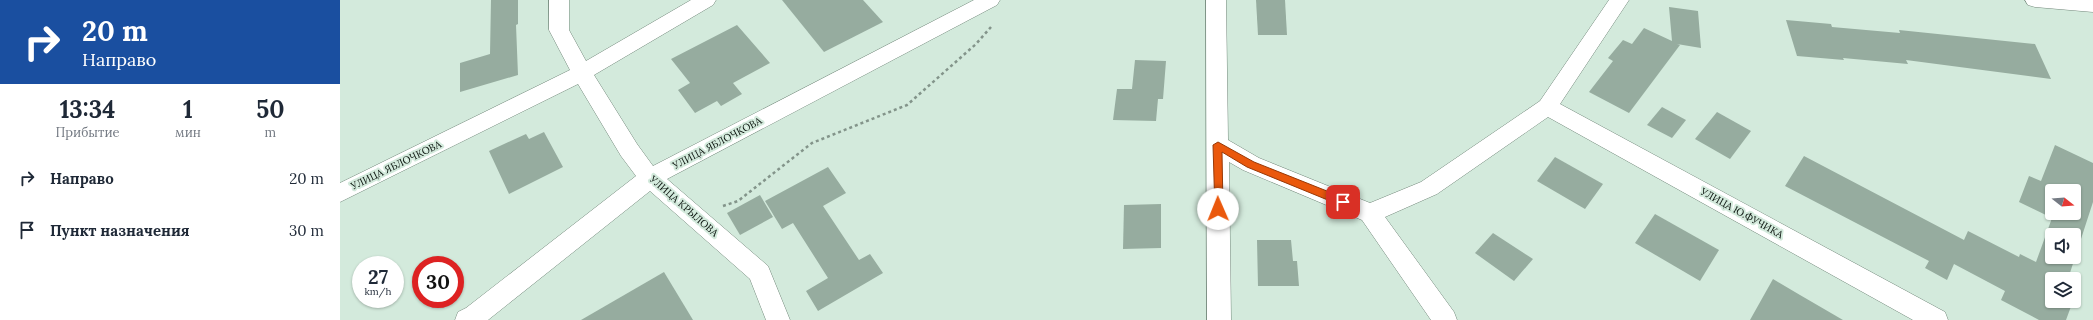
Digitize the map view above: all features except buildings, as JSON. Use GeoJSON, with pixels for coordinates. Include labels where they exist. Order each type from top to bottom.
{"type":"FeatureCollection","features":[{"type":"Feature","properties":{"kind":"street","name":"УЛИЦА КРЫЛОВА"},"geometry":{"type":"LineString","coordinates":[[559,0],[559,30],[582,73],[629,150],[650,178],[696,216],[760,273],[778,320]]}},
{"type":"Feature","properties":{"kind":"street","name":"УЛИЦА ЯБЛОЧКОВА"},"geometry":{"type":"LineString","coordinates":[[340,194],[582,73],[706,0]]}},
{"type":"Feature","properties":{"kind":"street","name":"УЛИЦА ЯБЛОЧКОВА"},"geometry":{"type":"LineString","coordinates":[[467,320],[476,316],[650,178],[963,5],[990,0]]}},
{"type":"Feature","properties":{"kind":"street"},"geometry":{"type":"LineString","coordinates":[[1216,0],[1219,320]]}},
{"type":"Feature","properties":{"kind":"street"},"geometry":{"type":"LineString","coordinates":[[1370,212],[1429,188],[1547,107],[1619,0]]}},
{"type":"Feature","properties":{"kind":"street"},"geometry":{"type":"LineString","coordinates":[[2035,0],[2093,5]]}},
{"type":"Feature","properties":{"kind":"street","name":"УЛИЦА Ю.ФУЧИКА"},"geometry":{"type":"LineString","coordinates":[[1547,107],[1936,320]]}},
{"type":"Feature","properties":{"kind":"street"},"geometry":{"type":"LineString","coordinates":[[1218,145],[1251,164],[1370,212],[1445,320]]}},
{"type":"Feature","properties":{"kind":"path"},"geometry":{"type":"LineString","coordinates":[[696,216],[738,201],[812,143],[907,105],[976,44],[996,21]]}},
{"type":"Feature","properties":{"kind":"route"},"geometry":{"type":"LineString","coordinates":[[1218,209],[1218,145],[1251,164],[1343,202]]}}]}
